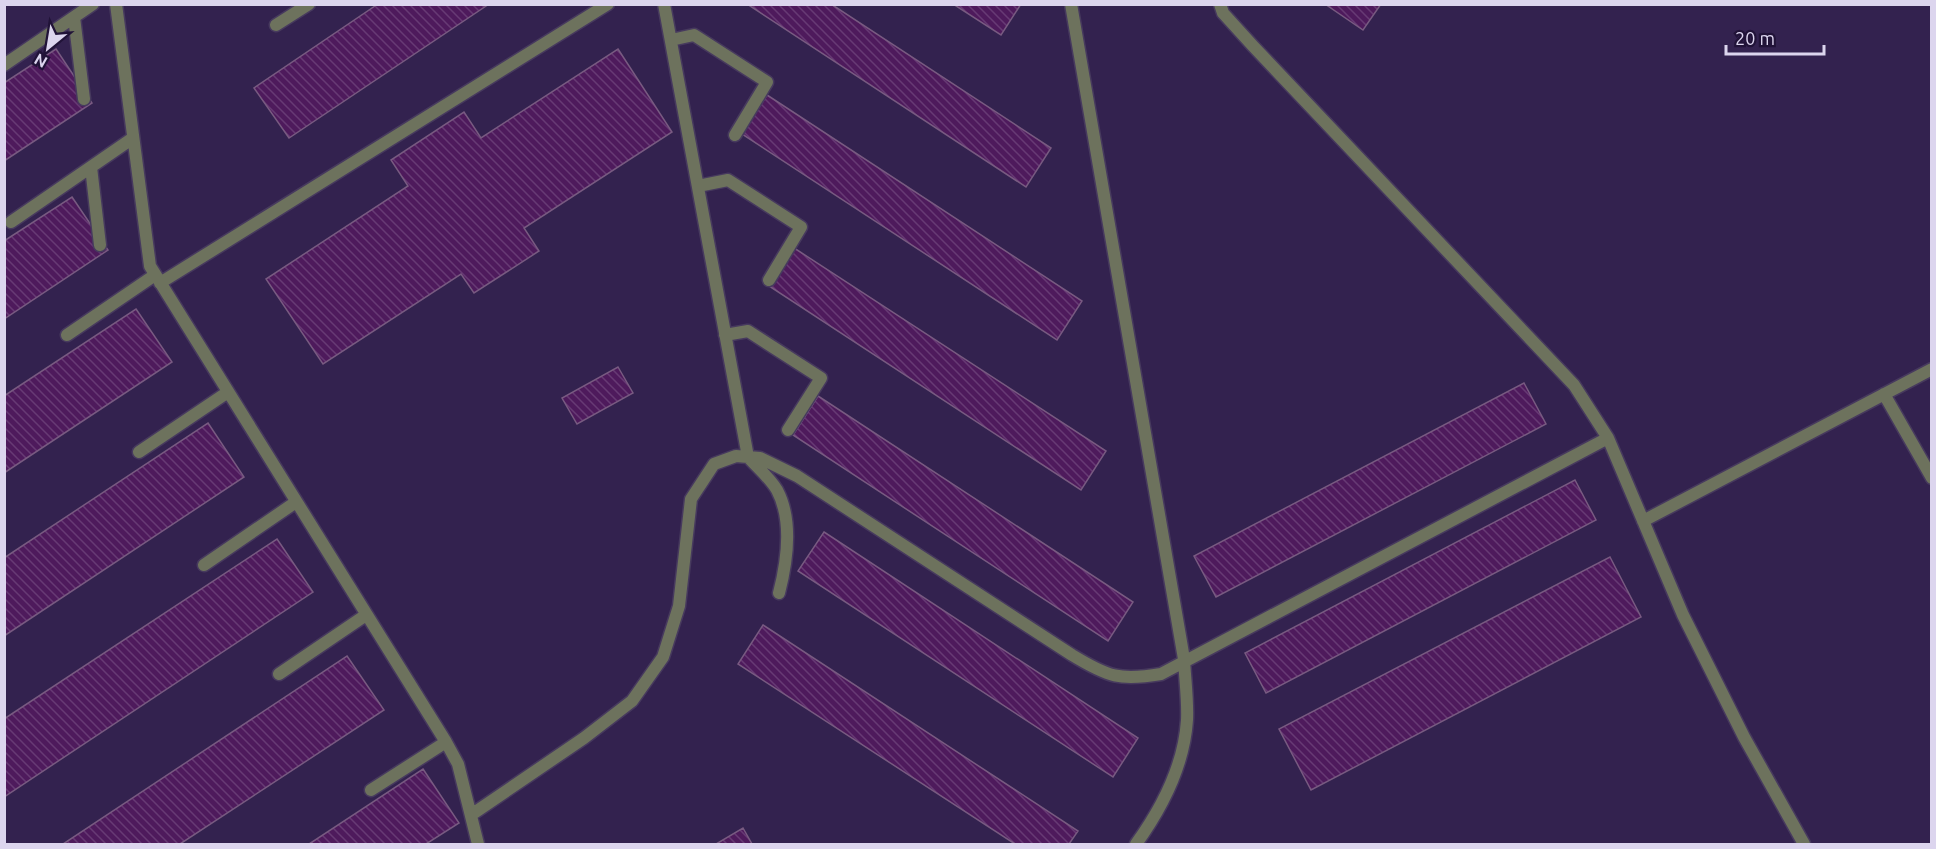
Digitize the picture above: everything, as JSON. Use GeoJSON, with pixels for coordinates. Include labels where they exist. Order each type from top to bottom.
{"type":"FeatureCollection","features":[{"type":"Feature","properties":{"kind":"lane"},"geometry":{"type":"LineString","coordinates":[[4,65],[93,4]]}},
{"type":"Feature","properties":{"kind":"lane"},"geometry":{"type":"LineString","coordinates":[[117,4],[150,266],[446,742],[458,764],[478,844]]}},
{"type":"Feature","properties":{"kind":"lane"},"geometry":{"type":"LineString","coordinates":[[276,25],[309,4]]}},
{"type":"Feature","properties":{"kind":"lane"},"geometry":{"type":"LineString","coordinates":[[67,335],[608,4]]}},
{"type":"Feature","properties":{"kind":"lane"},"geometry":{"type":"LineString","coordinates":[[664,4],[748,457],[777,490],[787,528],[787,562],[779,593]]}},
{"type":"Feature","properties":{"kind":"lane"},"geometry":{"type":"LineString","coordinates":[[1071,4],[1184,659],[1187,721],[1175,775],[1154,820],[1136,844]]}},
{"type":"Feature","properties":{"kind":"lane"},"geometry":{"type":"LineString","coordinates":[[1220,4],[1223,13],[1253,46],[1574,385],[1608,438],[1683,615],[1744,737],[1804,844]]}},
{"type":"Feature","properties":{"kind":"lane"},"geometry":{"type":"LineString","coordinates":[[74,17],[84,99]]}},
{"type":"Feature","properties":{"kind":"lane"},"geometry":{"type":"LineString","coordinates":[[671,40],[694,35],[767,82],[735,135]]}},
{"type":"Feature","properties":{"kind":"lane"},"geometry":{"type":"LineString","coordinates":[[11,222],[133,138]]}},
{"type":"Feature","properties":{"kind":"lane"},"geometry":{"type":"LineString","coordinates":[[92,167],[100,245]]}},
{"type":"Feature","properties":{"kind":"lane"},"geometry":{"type":"LineString","coordinates":[[698,186],[728,180],[801,227],[769,280]]}},
{"type":"Feature","properties":{"kind":"lane"},"geometry":{"type":"LineString","coordinates":[[726,335],[748,331],[821,378],[789,430]]}},
{"type":"Feature","properties":{"kind":"lane"},"geometry":{"type":"LineString","coordinates":[[1643,521],[1932,369]]}},
{"type":"Feature","properties":{"kind":"lane"},"geometry":{"type":"LineString","coordinates":[[139,452],[228,392]]}},
{"type":"Feature","properties":{"kind":"lane"},"geometry":{"type":"LineString","coordinates":[[1884,394],[1932,478]]}},
{"type":"Feature","properties":{"kind":"lane"},"geometry":{"type":"LineString","coordinates":[[471,815],[584,738],[632,701],[663,657],[679,606],[691,499],[714,464],[736,456],[760,458],[796,476],[1102,674],[1132,678],[1161,674],[1184,659],[1608,438]]}},
{"type":"Feature","properties":{"kind":"lane"},"geometry":{"type":"LineString","coordinates":[[204,565],[296,502]]}},
{"type":"Feature","properties":{"kind":"lane"},"geometry":{"type":"LineString","coordinates":[[279,674],[366,615]]}},
{"type":"Feature","properties":{"kind":"lane"},"geometry":{"type":"LineString","coordinates":[[371,790],[446,742]]}},
{"type":"Feature","properties":{"kind":"shaded area"},"geometry":{"type":"Polygon","coordinates":[[[5,5],[1931,5],[1931,844],[5,844],[5,5]]]}},
{"type":"Feature","properties":{"kind":"building"},"geometry":{"type":"Polygon","coordinates":[[[378,4],[489,4],[289,138],[254,88],[378,4]]]}},
{"type":"Feature","properties":{"kind":"building"},"geometry":{"type":"Polygon","coordinates":[[[747,4],[831,4],[1051,148],[1026,187],[747,4]]]}},
{"type":"Feature","properties":{"kind":"building"},"geometry":{"type":"Polygon","coordinates":[[[953,4],[1021,4],[1001,35],[953,4]]]}},
{"type":"Feature","properties":{"kind":"building"},"geometry":{"type":"Polygon","coordinates":[[[1325,4],[1381,4],[1363,30],[1325,4]]]}},
{"type":"Feature","properties":{"kind":"building"},"geometry":{"type":"Polygon","coordinates":[[[56,49],[92,103],[4,161],[4,83],[56,49]]]}},
{"type":"Feature","properties":{"kind":"building"},"geometry":{"type":"Polygon","coordinates":[[[618,49],[672,132],[524,228],[539,251],[474,293],[461,274],[323,364],[266,279],[408,186],[391,160],[464,112],[481,138],[618,49]]]}},
{"type":"Feature","properties":{"kind":"building"},"geometry":{"type":"Polygon","coordinates":[[[767,95],[1082,301],[1057,340],[742,134],[767,95]]]}},
{"type":"Feature","properties":{"kind":"building"},"geometry":{"type":"Polygon","coordinates":[[[72,197],[108,250],[4,319],[4,241],[72,197]]]}},
{"type":"Feature","properties":{"kind":"building"},"geometry":{"type":"Polygon","coordinates":[[[791,246],[1106,451],[1081,490],[766,284],[791,246]]]}},
{"type":"Feature","properties":{"kind":"building"},"geometry":{"type":"Polygon","coordinates":[[[136,309],[172,362],[4,473],[4,396],[136,309]]]}},
{"type":"Feature","properties":{"kind":"building"},"geometry":{"type":"Polygon","coordinates":[[[618,367],[633,393],[577,424],[562,398],[618,367]]]}},
{"type":"Feature","properties":{"kind":"building"},"geometry":{"type":"Polygon","coordinates":[[[1524,383],[1546,424],[1216,597],[1194,556],[1524,383]]]}},
{"type":"Feature","properties":{"kind":"building"},"geometry":{"type":"Polygon","coordinates":[[[818,396],[1133,602],[1108,641],[793,435],[818,396]]]}},
{"type":"Feature","properties":{"kind":"building"},"geometry":{"type":"Polygon","coordinates":[[[208,423],[244,477],[4,636],[4,558],[208,423]]]}},
{"type":"Feature","properties":{"kind":"building"},"geometry":{"type":"Polygon","coordinates":[[[1575,480],[1596,520],[1266,693],[1245,653],[1575,480]]]}},
{"type":"Feature","properties":{"kind":"building"},"geometry":{"type":"Polygon","coordinates":[[[824,532],[1138,738],[1113,777],[798,571],[824,532]]]}},
{"type":"Feature","properties":{"kind":"building"},"geometry":{"type":"Polygon","coordinates":[[[277,539],[313,592],[4,797],[4,719],[277,539]]]}},
{"type":"Feature","properties":{"kind":"building"},"geometry":{"type":"Polygon","coordinates":[[[1610,557],[1641,617],[1311,790],[1279,729],[1610,557]]]}},
{"type":"Feature","properties":{"kind":"building"},"geometry":{"type":"Polygon","coordinates":[[[763,625],[1078,831],[1069,844],[1015,844],[738,664],[763,625]]]}},
{"type":"Feature","properties":{"kind":"building"},"geometry":{"type":"Polygon","coordinates":[[[347,656],[384,710],[180,844],[63,844],[347,656]]]}},
{"type":"Feature","properties":{"kind":"building"},"geometry":{"type":"Polygon","coordinates":[[[423,769],[459,823],[426,844],[309,844],[423,769]]]}},
{"type":"Feature","properties":{"kind":"building"},"geometry":{"type":"Polygon","coordinates":[[[743,828],[752,844],[716,844],[743,828]]]}}]}
